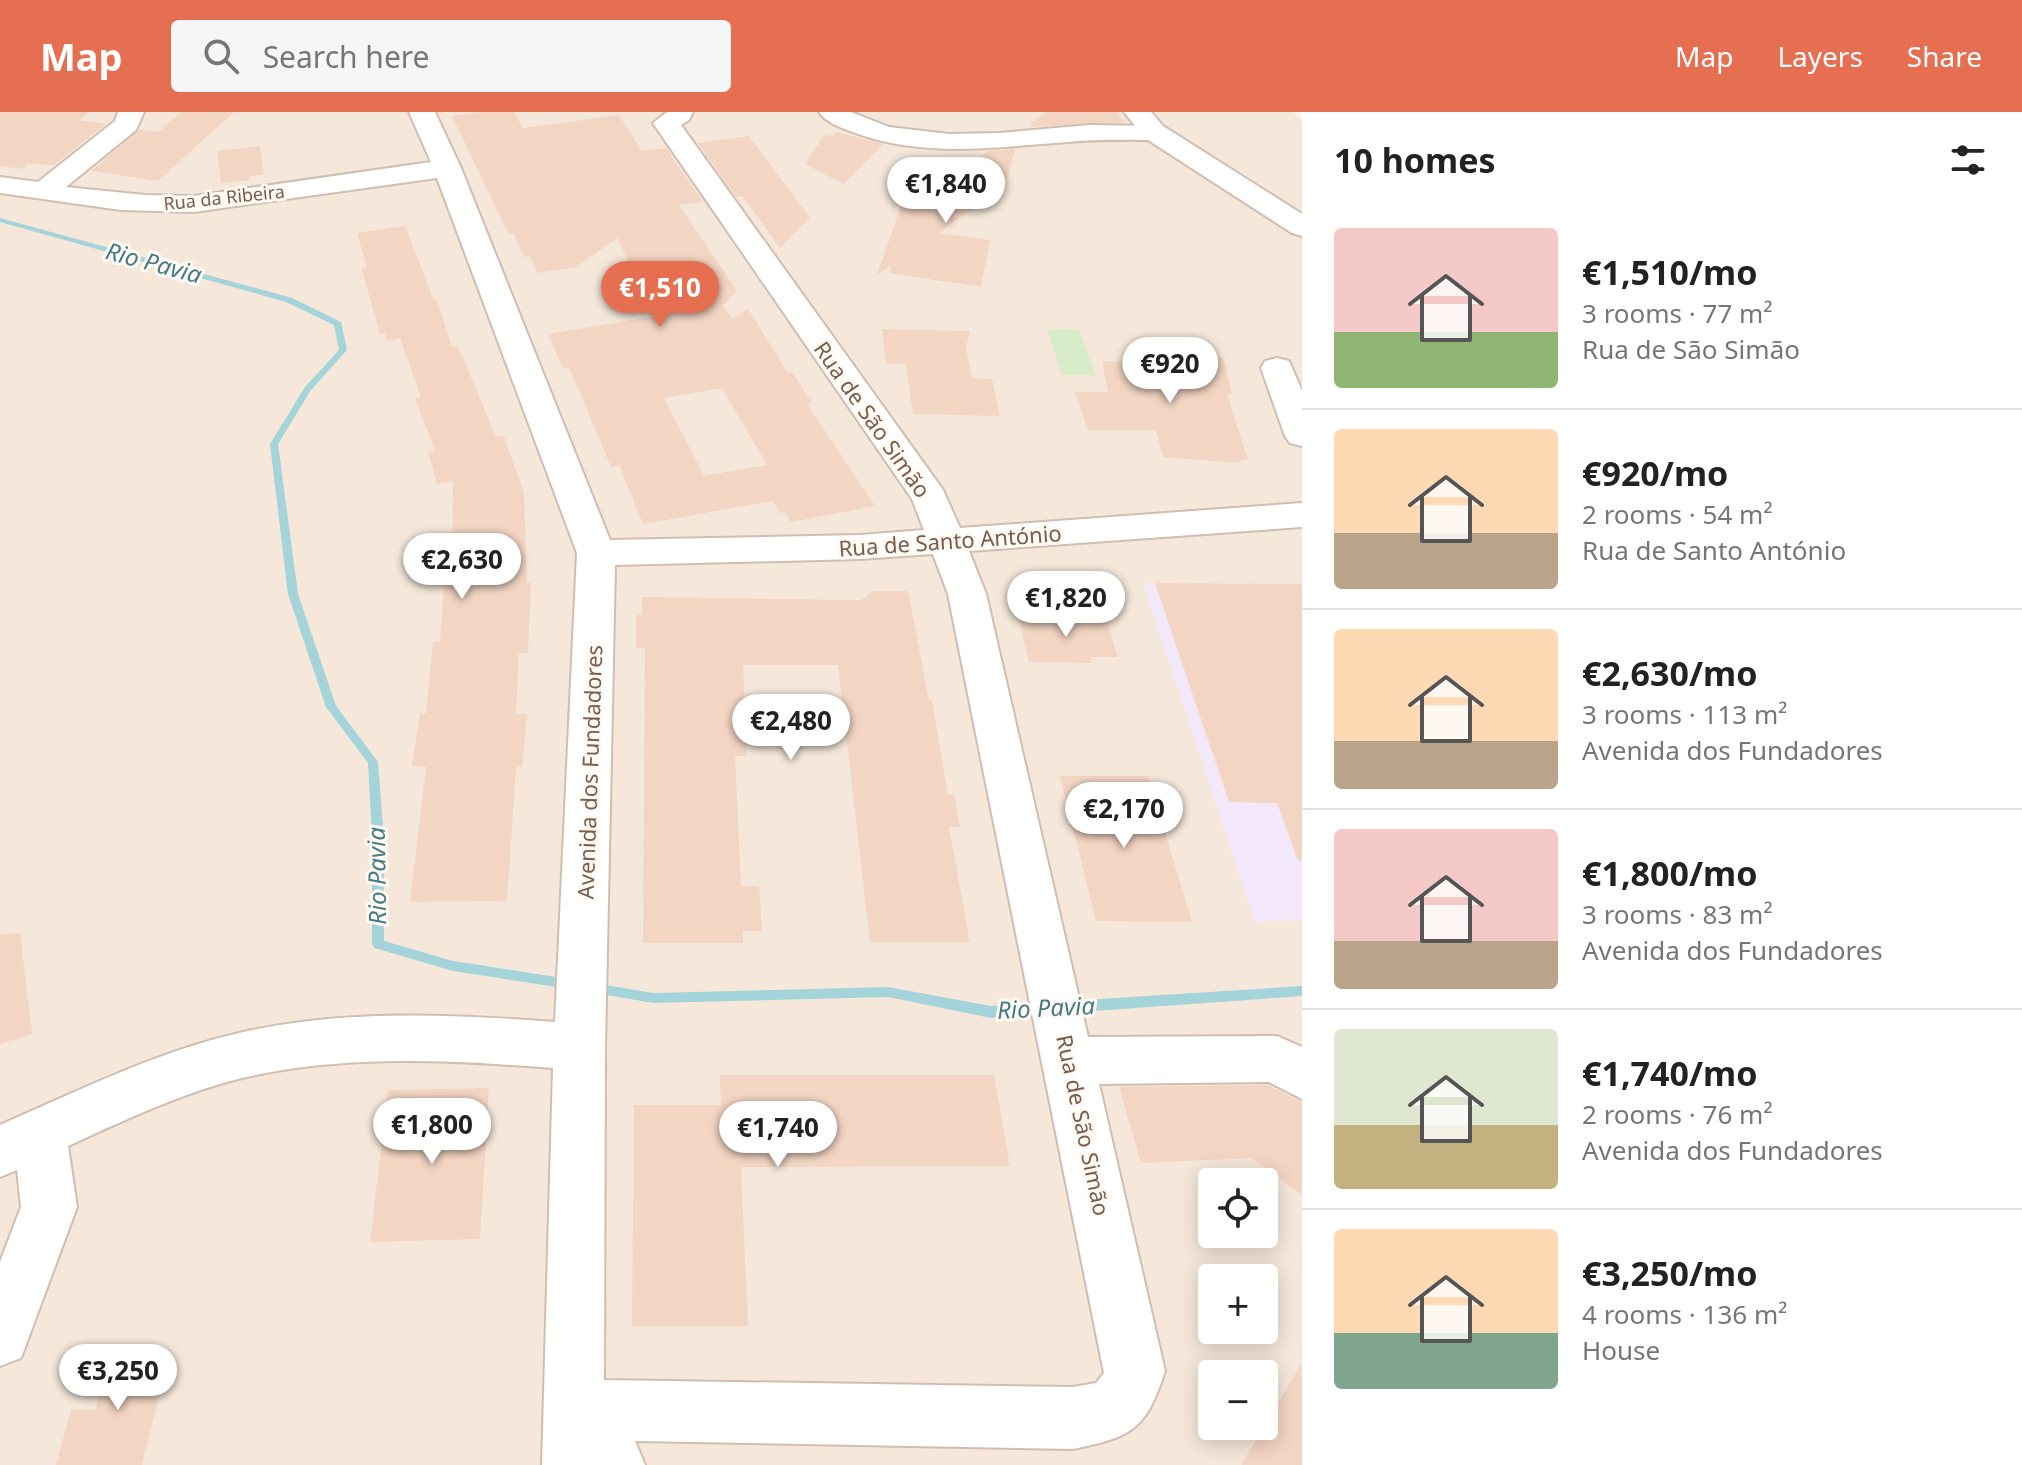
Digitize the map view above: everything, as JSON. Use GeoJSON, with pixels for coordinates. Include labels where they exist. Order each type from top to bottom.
{"type":"FeatureCollection","features":[{"type":"Feature","properties":{"kind":"street"},"geometry":{"type":"LineString","coordinates":[[44,191],[127,124],[131,112]]}},
{"type":"Feature","properties":{"kind":"street","name":"Avenida dos Fundadores"},"geometry":{"type":"LineString","coordinates":[[422,112],[447,168],[596,553],[581,1007],[574,1437]]}},
{"type":"Feature","properties":{"kind":"street","name":"Rua de São Simão"},"geometry":{"type":"LineString","coordinates":[[574,1437],[1073,1418],[1114,1410],[1128,1396],[1135,1371],[967,594],[930,498],[666,123],[680,112]]}},
{"type":"Feature","properties":{"kind":"street"},"geometry":{"type":"LineString","coordinates":[[832,112],[846,122],[865,128],[938,140],[988,142],[1146,122],[1302,227]]}},
{"type":"Feature","properties":{"kind":"street","name":"Rua da Ribeira"},"geometry":{"type":"LineString","coordinates":[[0,185],[126,203],[194,204],[447,168]]}},
{"type":"Feature","properties":{"kind":"street"},"geometry":{"type":"LineString","coordinates":[[1277,368],[1302,436]]}},
{"type":"Feature","properties":{"kind":"street","name":"Rua de Santo António"},"geometry":{"type":"LineString","coordinates":[[596,553],[860,547],[1302,515]]}},
{"type":"Feature","properties":{"kind":"street"},"geometry":{"type":"LineString","coordinates":[[0,1337],[49,1207],[20,1142],[136,1090],[238,1056],[355,1037],[472,1039],[581,1007]]}},
{"type":"Feature","properties":{"kind":"street"},"geometry":{"type":"LineString","coordinates":[[1070,1061],[1277,1059],[1302,1075]]}},
{"type":"Feature","properties":{"kind":"street"},"geometry":{"type":"LineString","coordinates":[[574,1437],[614,1465]]}},
{"type":"Feature","properties":{"kind":"shaded area"},"geometry":{"type":"Polygon","coordinates":[[[0,112],[1293,112],[1302,121],[1302,1465],[0,1465],[0,112]]]}},
{"type":"Feature","properties":{"kind":"shaded area"},"geometry":{"type":"Polygon","coordinates":[[[1143,583],[1302,584],[1302,920],[1255,922],[1143,583]]]}},
{"type":"Feature","properties":{"kind":"green space"},"geometry":{"type":"Polygon","coordinates":[[[1047,329],[1079,329],[1095,375],[1062,375],[1047,329]]]}},
{"type":"Feature","properties":{"kind":"building"},"geometry":{"type":"Polygon","coordinates":[[[0,112],[89,112],[79,120],[106,124],[54,165],[28,164],[21,169],[0,166],[0,112]]]}},
{"type":"Feature","properties":{"kind":"building"},"geometry":{"type":"Polygon","coordinates":[[[181,112],[234,112],[158,181],[91,171],[140,129],[158,132],[181,112]]]}},
{"type":"Feature","properties":{"kind":"building"},"geometry":{"type":"Polygon","coordinates":[[[514,112],[523,128],[619,115],[642,151],[666,148],[703,202],[679,205],[737,291],[722,306],[733,319],[748,309],[788,373],[792,372],[812,403],[807,404],[875,506],[791,522],[785,512],[780,513],[773,501],[643,524],[619,465],[611,467],[569,367],[563,368],[548,334],[656,316],[617,238],[576,267],[537,273],[530,256],[524,257],[514,234],[509,235],[452,116],[514,112]],[[722,388],[664,398],[704,476],[767,465],[722,388]]]}},
{"type":"Feature","properties":{"kind":"building"},"geometry":{"type":"Polygon","coordinates":[[[1047,112],[1117,112],[1124,122],[1031,127],[1031,123],[1047,112]]]}},
{"type":"Feature","properties":{"kind":"building"},"geometry":{"type":"Polygon","coordinates":[[[836,132],[884,144],[844,184],[805,164],[824,135],[833,136],[836,132]]]}},
{"type":"Feature","properties":{"kind":"building"},"geometry":{"type":"Polygon","coordinates":[[[749,136],[810,218],[780,248],[742,196],[736,197],[698,143],[749,136]]]}},
{"type":"Feature","properties":{"kind":"building"},"geometry":{"type":"Polygon","coordinates":[[[260,146],[264,175],[250,176],[251,180],[221,183],[217,151],[260,146]]]}},
{"type":"Feature","properties":{"kind":"building"},"geometry":{"type":"Polygon","coordinates":[[[1015,149],[1008,177],[995,186],[1002,188],[938,233],[990,240],[981,287],[889,273],[891,265],[877,275],[900,209],[988,151],[1015,149]]]}},
{"type":"Feature","properties":{"kind":"building"},"geometry":{"type":"Polygon","coordinates":[[[405,226],[434,301],[437,300],[452,347],[458,346],[496,437],[504,436],[524,493],[527,583],[531,582],[528,653],[519,653],[516,714],[527,714],[522,767],[516,767],[507,901],[410,902],[426,767],[412,766],[420,713],[426,713],[433,642],[440,642],[446,559],[452,559],[453,481],[437,484],[428,452],[435,451],[415,399],[421,397],[400,338],[387,341],[385,333],[380,334],[363,274],[362,269],[367,268],[357,233],[405,226]]]}},
{"type":"Feature","properties":{"kind":"building"},"geometry":{"type":"Polygon","coordinates":[[[882,329],[970,331],[966,348],[972,378],[992,379],[1000,416],[913,414],[906,364],[886,364],[882,329]]]}},
{"type":"Feature","properties":{"kind":"building"},"geometry":{"type":"Polygon","coordinates":[[[1136,351],[1223,358],[1232,394],[1227,394],[1248,460],[1240,459],[1241,463],[1163,457],[1156,430],[1088,430],[1075,392],[1108,392],[1102,361],[1138,363],[1136,351]]]}},
{"type":"Feature","properties":{"kind":"building"},"geometry":{"type":"Polygon","coordinates":[[[1155,583],[1302,584],[1302,861],[1298,861],[1277,803],[1229,802],[1155,583]]]}},
{"type":"Feature","properties":{"kind":"building"},"geometry":{"type":"Polygon","coordinates":[[[873,591],[908,591],[929,700],[932,700],[948,795],[954,795],[960,827],[949,827],[970,942],[870,942],[838,665],[743,665],[747,756],[735,756],[741,886],[759,886],[762,931],[743,931],[743,943],[643,943],[645,648],[636,648],[636,615],[642,615],[642,597],[861,600],[873,591]]]}},
{"type":"Feature","properties":{"kind":"building"},"geometry":{"type":"Polygon","coordinates":[[[1018,616],[1089,616],[1090,622],[1107,622],[1118,657],[1090,657],[1092,663],[1029,662],[1018,616]]]}},
{"type":"Feature","properties":{"kind":"building"},"geometry":{"type":"Polygon","coordinates":[[[1060,776],[1148,776],[1192,922],[1096,921],[1060,776]]]}},
{"type":"Feature","properties":{"kind":"building"},"geometry":{"type":"Polygon","coordinates":[[[20,933],[32,1034],[0,1044],[0,934],[20,933]]]}},
{"type":"Feature","properties":{"kind":"building"},"geometry":{"type":"Polygon","coordinates":[[[720,1075],[994,1075],[1010,1166],[741,1167],[748,1326],[632,1326],[634,1105],[721,1105],[720,1075]]]}},
{"type":"Feature","properties":{"kind":"building"},"geometry":{"type":"Polygon","coordinates":[[[1268,1085],[1302,1102],[1302,1195],[1278,1177],[1278,1168],[1266,1168],[1252,1158],[1141,1163],[1119,1087],[1268,1085]]]}},
{"type":"Feature","properties":{"kind":"building"},"geometry":{"type":"Polygon","coordinates":[[[489,1088],[480,1239],[370,1242],[388,1090],[489,1088]]]}},
{"type":"Feature","properties":{"kind":"building"},"geometry":{"type":"Polygon","coordinates":[[[111,1349],[170,1350],[142,1465],[56,1465],[71,1410],[95,1410],[111,1349]]]}},
{"type":"Feature","properties":{"kind":"building"},"geometry":{"type":"Polygon","coordinates":[[[1302,1363],[1302,1465],[1241,1465],[1256,1440],[1278,1440],[1278,1403],[1302,1363]]]}},
{"type":"Feature","properties":{"kind":"waterway","name":"Rio Pavia"},"geometry":{"type":"LineString","coordinates":[[0,220],[289,300],[338,324],[343,350],[308,389],[274,444],[293,594],[331,707],[373,762],[378,839],[378,944],[453,966],[569,984]]}},
{"type":"Feature","properties":{"kind":"waterway","name":"Rio Pavia"},"geometry":{"type":"LineString","coordinates":[[594,988],[653,998],[888,992],[991,1012],[1046,1008]]}},
{"type":"Feature","properties":{"kind":"waterway","name":"Rio Pavia"},"geometry":{"type":"LineString","coordinates":[[1067,1007],[1302,991]]}}]}
